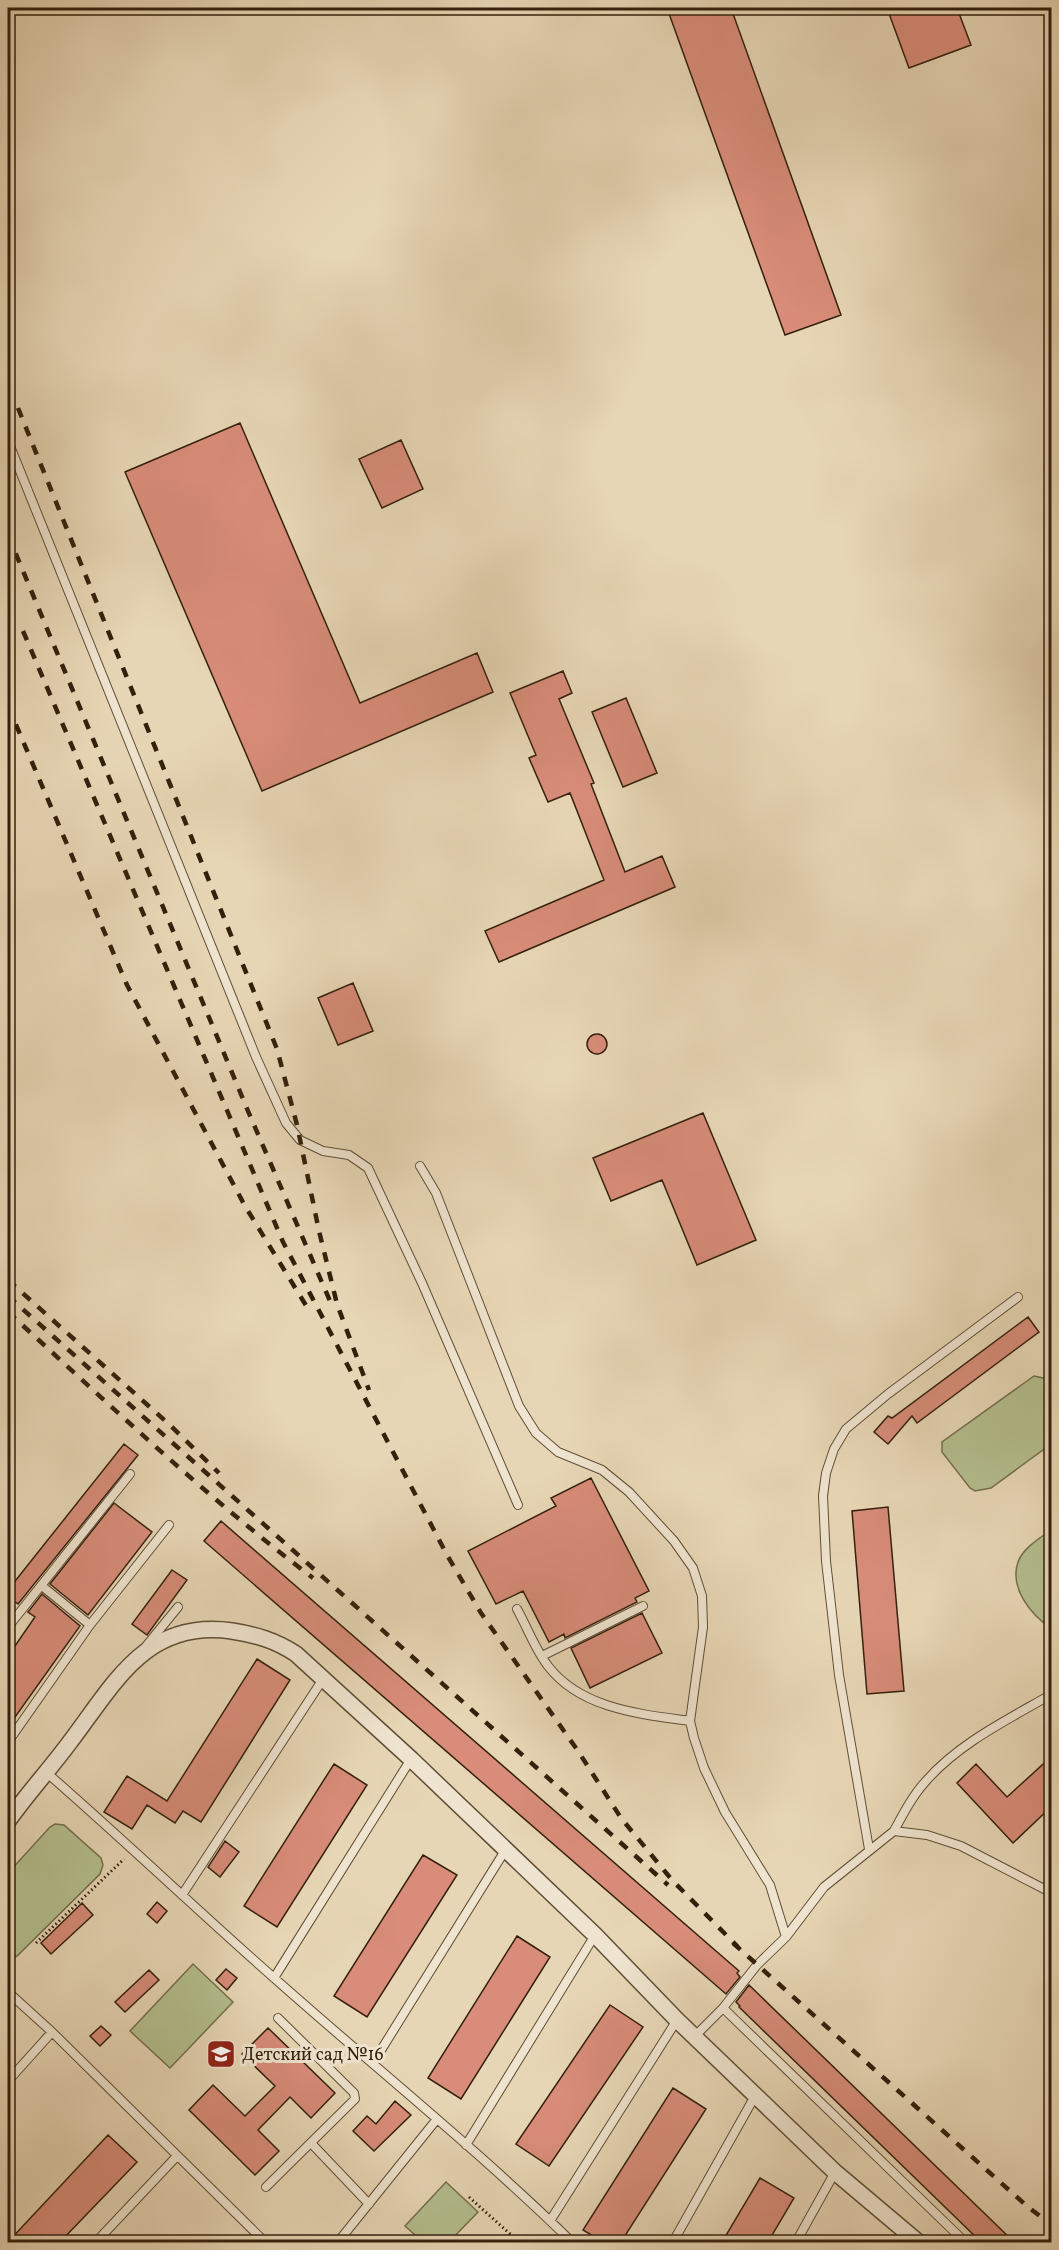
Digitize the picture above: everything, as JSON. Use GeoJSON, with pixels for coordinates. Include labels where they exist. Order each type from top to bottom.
{"type":"FeatureCollection","features":[{"type":"Feature","properties":{"kind":"street"},"geometry":{"type":"LineString","coordinates":[[11,1817],[119,1677],[142,1653],[166,1638],[190,1631],[214,1629],[257,1635],[280,1644],[296,1654],[506,1849],[595,1935],[677,2020],[835,2172],[918,2242]]}},
{"type":"Feature","properties":{"kind":"lane"},"geometry":{"type":"LineString","coordinates":[[8,441],[256,1057],[286,1123],[300,1140],[323,1150],[349,1155],[368,1168],[422,1283],[518,1505]]}},
{"type":"Feature","properties":{"kind":"lane"},"geometry":{"type":"LineString","coordinates":[[420,1166],[436,1193],[519,1406],[537,1432],[558,1452],[602,1470],[629,1492],[674,1541],[693,1568],[702,1596],[703,1627],[690,1721],[704,1768],[725,1812],[770,1885],[786,1937]]}},
{"type":"Feature","properties":{"kind":"lane"},"geometry":{"type":"LineString","coordinates":[[869,1849],[839,1675],[826,1561],[823,1496],[826,1473],[834,1449],[846,1430],[888,1394],[1018,1297]]}},
{"type":"Feature","properties":{"kind":"lane"},"geometry":{"type":"LineString","coordinates":[[8,1627],[130,1474]]}},
{"type":"Feature","properties":{"kind":"lane"},"geometry":{"type":"LineString","coordinates":[[8,1742],[90,1625],[169,1525]]}},
{"type":"Feature","properties":{"kind":"lane"},"geometry":{"type":"LineString","coordinates":[[42,1586],[90,1625]]}},
{"type":"Feature","properties":{"kind":"lane"},"geometry":{"type":"LineString","coordinates":[[543,1656],[643,1606]]}},
{"type":"Feature","properties":{"kind":"lane"},"geometry":{"type":"LineString","coordinates":[[142,1653],[178,1607]]}},
{"type":"Feature","properties":{"kind":"lane"},"geometry":{"type":"LineString","coordinates":[[517,1609],[548,1665],[572,1690],[590,1699],[647,1715],[690,1721]]}},
{"type":"Feature","properties":{"kind":"lane"},"geometry":{"type":"LineString","coordinates":[[182,1895],[323,1679]]}},
{"type":"Feature","properties":{"kind":"lane"},"geometry":{"type":"LineString","coordinates":[[695,2036],[723,2008],[757,1965],[786,1937],[824,1887],[869,1849],[894,1832],[906,1809],[926,1780],[957,1753],[996,1726],[1052,1694]]}},
{"type":"Feature","properties":{"kind":"lane"},"geometry":{"type":"LineString","coordinates":[[274,1978],[411,1759]]}},
{"type":"Feature","properties":{"kind":"lane"},"geometry":{"type":"LineString","coordinates":[[47,1773],[132,1847],[274,1978],[437,2119],[573,2242]]}},
{"type":"Feature","properties":{"kind":"lane"},"geometry":{"type":"LineString","coordinates":[[8,1789],[11,1817]]}},
{"type":"Feature","properties":{"kind":"lane"},"geometry":{"type":"LineString","coordinates":[[894,1832],[927,1835],[961,1846],[1052,1893]]}},
{"type":"Feature","properties":{"kind":"lane"},"geometry":{"type":"LineString","coordinates":[[373,2063],[506,1849]]}},
{"type":"Feature","properties":{"kind":"lane"},"geometry":{"type":"LineString","coordinates":[[466,2145],[595,1935]]}},
{"type":"Feature","properties":{"kind":"lane"},"geometry":{"type":"LineString","coordinates":[[8,1992],[52,2032],[265,2242]]}},
{"type":"Feature","properties":{"kind":"lane"},"geometry":{"type":"LineString","coordinates":[[723,2008],[965,2242]]}},
{"type":"Feature","properties":{"kind":"lane"},"geometry":{"type":"LineString","coordinates":[[266,2187],[355,2099],[354,2093],[278,2018]]}},
{"type":"Feature","properties":{"kind":"lane"},"geometry":{"type":"LineString","coordinates":[[550,2221],[677,2020]]}},
{"type":"Feature","properties":{"kind":"lane"},"geometry":{"type":"LineString","coordinates":[[8,2081],[52,2032]]}},
{"type":"Feature","properties":{"kind":"lane"},"geometry":{"type":"LineString","coordinates":[[673,2242],[755,2096]]}},
{"type":"Feature","properties":{"kind":"lane"},"geometry":{"type":"LineString","coordinates":[[338,2242],[437,2119]]}},
{"type":"Feature","properties":{"kind":"lane"},"geometry":{"type":"LineString","coordinates":[[311,2143],[369,2204]]}},
{"type":"Feature","properties":{"kind":"lane"},"geometry":{"type":"LineString","coordinates":[[96,2242],[177,2156]]}},
{"type":"Feature","properties":{"kind":"lane"},"geometry":{"type":"LineString","coordinates":[[796,2242],[835,2172]]}},
{"type":"Feature","properties":{"kind":"path"},"geometry":{"type":"LineString","coordinates":[[36,1943],[118,1865],[132,1847]]}},
{"type":"Feature","properties":{"kind":"path"},"geometry":{"type":"LineString","coordinates":[[470,2197],[519,2242]]}},
{"type":"Feature","properties":{"kind":"path"},"geometry":{"type":"LineString","coordinates":[[504,2242],[511,2235]]}},
{"type":"Feature","properties":{"kind":"green space"},"geometry":{"type":"Polygon","coordinates":[[[1034,1376],[1043,1378],[1051,1386],[1051,1444],[991,1488],[975,1491],[970,1488],[942,1452],[942,1442],[1034,1376]]]}},
{"type":"Feature","properties":{"kind":"green space"},"geometry":{"type":"Polygon","coordinates":[[[1051,1530],[1051,1628],[1036,1616],[1024,1600],[1019,1591],[1016,1572],[1020,1557],[1024,1552],[1051,1530]]]}},
{"type":"Feature","properties":{"kind":"green space"},"geometry":{"type":"Polygon","coordinates":[[[55,1824],[64,1825],[101,1858],[103,1865],[100,1874],[17,1956],[8,1960],[8,1873],[55,1824]]]}},
{"type":"Feature","properties":{"kind":"green space"},"geometry":{"type":"Polygon","coordinates":[[[193,1964],[233,2002],[170,2068],[130,2031],[193,1964]]]}},
{"type":"Feature","properties":{"kind":"green space"},"geometry":{"type":"Polygon","coordinates":[[[446,2182],[478,2212],[449,2242],[423,2242],[405,2226],[446,2182]]]}},
{"type":"Feature","properties":{"kind":"building"},"geometry":{"type":"Polygon","coordinates":[[[667,8],[731,8],[841,315],[785,335],[667,8]]]}},
{"type":"Feature","properties":{"kind":"building"},"geometry":{"type":"Polygon","coordinates":[[[887,8],[957,8],[971,45],[909,68],[887,8]]]}},
{"type":"Feature","properties":{"kind":"building"},"geometry":{"type":"Polygon","coordinates":[[[240,423],[360,703],[477,653],[493,692],[262,791],[125,472],[240,423]]]}},
{"type":"Feature","properties":{"kind":"building"},"geometry":{"type":"Polygon","coordinates":[[[401,440],[423,489],[382,508],[359,459],[401,440]]]}},
{"type":"Feature","properties":{"kind":"building"},"geometry":{"type":"Polygon","coordinates":[[[563,671],[572,693],[559,699],[594,783],[591,784],[625,872],[662,856],[675,887],[499,962],[485,931],[604,880],[570,793],[548,802],[529,758],[536,755],[510,693],[563,671]]]}},
{"type":"Feature","properties":{"kind":"building"},"geometry":{"type":"Polygon","coordinates":[[[626,698],[657,773],[623,787],[592,712],[626,698]]]}},
{"type":"Feature","properties":{"kind":"building"},"geometry":{"type":"Polygon","coordinates":[[[353,983],[373,1031],[338,1045],[318,998],[353,983]]]}},
{"type":"Feature","properties":{"kind":"building"},"geometry":{"type":"Polygon","coordinates":[[[597,1034],[604,1037],[607,1044],[604,1051],[597,1054],[590,1051],[587,1044],[590,1037],[597,1034]]]}},
{"type":"Feature","properties":{"kind":"building"},"geometry":{"type":"Polygon","coordinates":[[[703,1113],[756,1240],[697,1265],[662,1180],[611,1201],[593,1158],[703,1113]]]}},
{"type":"Feature","properties":{"kind":"building"},"geometry":{"type":"Polygon","coordinates":[[[1028,1317],[1039,1332],[917,1423],[912,1416],[888,1444],[874,1432],[888,1416],[892,1418],[1028,1317]]]}},
{"type":"Feature","properties":{"kind":"building"},"geometry":{"type":"Polygon","coordinates":[[[124,1444],[138,1455],[18,1604],[8,1596],[8,1590],[124,1444]]]}},
{"type":"Feature","properties":{"kind":"building"},"geometry":{"type":"Polygon","coordinates":[[[591,1478],[649,1591],[635,1598],[637,1602],[565,1638],[564,1634],[549,1642],[523,1591],[496,1604],[468,1551],[556,1506],[551,1498],[591,1478]]]}},
{"type":"Feature","properties":{"kind":"building"},"geometry":{"type":"Polygon","coordinates":[[[114,1503],[152,1532],[88,1615],[50,1584],[114,1503]]]}},
{"type":"Feature","properties":{"kind":"building"},"geometry":{"type":"Polygon","coordinates":[[[888,1507],[904,1691],[867,1694],[852,1511],[888,1507]]]}},
{"type":"Feature","properties":{"kind":"building"},"geometry":{"type":"Polygon","coordinates":[[[221,1521],[739,1971],[737,1973],[740,1977],[726,1994],[204,1541],[221,1521]]]}},
{"type":"Feature","properties":{"kind":"building"},"geometry":{"type":"Polygon","coordinates":[[[172,1570],[187,1580],[147,1635],[132,1624],[172,1570]]]}},
{"type":"Feature","properties":{"kind":"building"},"geometry":{"type":"Polygon","coordinates":[[[42,1594],[80,1626],[8,1727],[8,1656],[35,1617],[28,1612],[42,1594]]]}},
{"type":"Feature","properties":{"kind":"building"},"geometry":{"type":"Polygon","coordinates":[[[642,1613],[662,1653],[590,1688],[571,1648],[642,1613]]]}},
{"type":"Feature","properties":{"kind":"building"},"geometry":{"type":"Polygon","coordinates":[[[257,1659],[290,1680],[201,1822],[183,1811],[175,1823],[147,1805],[132,1829],[104,1812],[127,1776],[167,1801],[257,1659]]]}},
{"type":"Feature","properties":{"kind":"building"},"geometry":{"type":"Polygon","coordinates":[[[1052,1756],[1052,1806],[1013,1843],[957,1783],[976,1764],[1007,1797],[1052,1756]]]}},
{"type":"Feature","properties":{"kind":"building"},"geometry":{"type":"Polygon","coordinates":[[[334,1764],[367,1785],[277,1927],[244,1906],[334,1764]]]}},
{"type":"Feature","properties":{"kind":"building"},"geometry":{"type":"Polygon","coordinates":[[[225,1841],[239,1852],[220,1877],[208,1867],[225,1841]]]}},
{"type":"Feature","properties":{"kind":"building"},"geometry":{"type":"Polygon","coordinates":[[[423,1855],[457,1875],[367,2017],[334,1996],[423,1855]]]}},
{"type":"Feature","properties":{"kind":"building"},"geometry":{"type":"Polygon","coordinates":[[[157,1902],[167,1911],[157,1923],[147,1914],[157,1902]]]}},
{"type":"Feature","properties":{"kind":"building"},"geometry":{"type":"Polygon","coordinates":[[[82,1903],[93,1915],[51,1954],[41,1943],[82,1903]]]}},
{"type":"Feature","properties":{"kind":"building"},"geometry":{"type":"Polygon","coordinates":[[[517,1936],[550,1957],[461,2099],[428,2078],[517,1936]]]}},
{"type":"Feature","properties":{"kind":"building"},"geometry":{"type":"Polygon","coordinates":[[[226,1969],[237,1978],[227,1990],[216,1980],[226,1969]]]}},
{"type":"Feature","properties":{"kind":"building"},"geometry":{"type":"Polygon","coordinates":[[[149,1970],[159,1980],[125,2012],[115,2002],[149,1970]]]}},
{"type":"Feature","properties":{"kind":"building"},"geometry":{"type":"Polygon","coordinates":[[[749,1985],[1014,2242],[981,2242],[739,2007],[736,2002],[749,1985]]]}},
{"type":"Feature","properties":{"kind":"building"},"geometry":{"type":"Polygon","coordinates":[[[610,2005],[643,2027],[549,2166],[516,2144],[610,2005]]]}},
{"type":"Feature","properties":{"kind":"building"},"geometry":{"type":"Polygon","coordinates":[[[101,2026],[111,2035],[100,2046],[90,2036],[101,2026]]]}},
{"type":"Feature","properties":{"kind":"building"},"geometry":{"type":"Polygon","coordinates":[[[268,2028],[335,2093],[311,2118],[290,2097],[258,2130],[279,2151],[255,2175],[189,2110],[213,2085],[245,2116],[275,2086],[242,2054],[268,2028]]]}},
{"type":"Feature","properties":{"kind":"building"},"geometry":{"type":"Polygon","coordinates":[[[673,2088],[706,2109],[621,2242],[603,2242],[583,2230],[673,2088]]]}},
{"type":"Feature","properties":{"kind":"building"},"geometry":{"type":"Polygon","coordinates":[[[395,2101],[411,2115],[374,2151],[353,2131],[367,2116],[376,2124],[395,2101]]]}},
{"type":"Feature","properties":{"kind":"building"},"geometry":{"type":"Polygon","coordinates":[[[108,2135],[137,2162],[60,2242],[8,2242],[108,2135]]]}},
{"type":"Feature","properties":{"kind":"building"},"geometry":{"type":"Polygon","coordinates":[[[760,2178],[794,2198],[768,2242],[722,2242],[760,2178]]]}},
{"type":"Feature","properties":{"kind":"railway"},"geometry":{"type":"LineString","coordinates":[[18,408],[277,1049],[297,1125],[337,1304],[369,1390]]}},
{"type":"Feature","properties":{"kind":"railway"},"geometry":{"type":"LineString","coordinates":[[8,535],[248,1111],[330,1301]]}},
{"type":"Feature","properties":{"kind":"railway"},"geometry":{"type":"LineString","coordinates":[[23,631],[283,1242],[447,1555],[481,1613],[578,1751],[621,1818],[672,1880],[738,1947]]}},
{"type":"Feature","properties":{"kind":"railway"},"geometry":{"type":"LineString","coordinates":[[8,706],[127,985],[245,1206],[310,1312]]}},
{"type":"Feature","properties":{"kind":"railway"},"geometry":{"type":"LineString","coordinates":[[8,1280],[171,1426],[219,1473]]}},
{"type":"Feature","properties":{"kind":"railway"},"geometry":{"type":"LineString","coordinates":[[8,1296],[668,1885]]}},
{"type":"Feature","properties":{"kind":"railway"},"geometry":{"type":"LineString","coordinates":[[8,1312],[195,1482],[313,1578]]}},
{"type":"Feature","properties":{"kind":"railway"},"geometry":{"type":"LineString","coordinates":[[733,1943],[1028,2207],[1052,2225]]}},
{"type":"Feature","properties":{"kind":"place","name":"Детский сад №16"},"geometry":{"type":"Point","coordinates":[221,2054]}}]}
